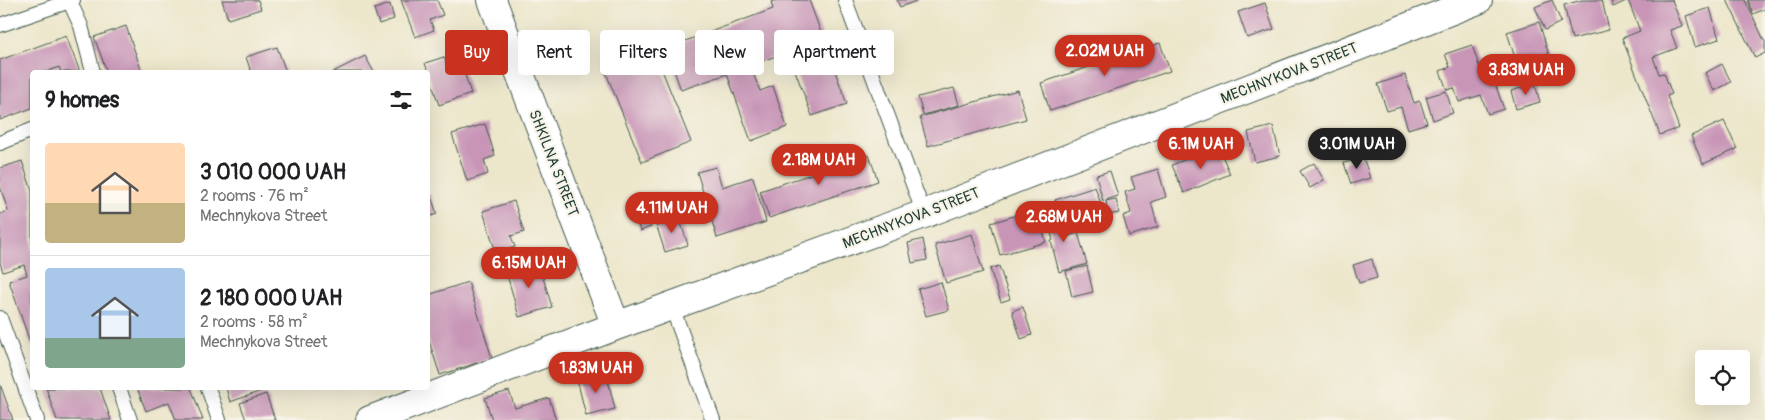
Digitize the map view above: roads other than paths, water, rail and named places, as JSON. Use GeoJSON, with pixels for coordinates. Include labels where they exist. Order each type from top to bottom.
{"type":"FeatureCollection","features":[{"type":"Feature","properties":{"kind":"street","name":"SHKILNA STREET"},"geometry":{"type":"LineString","coordinates":[[492,0],[616,326]]}},
{"type":"Feature","properties":{"kind":"street","name":"MECHNYKOVA STREET"},"geometry":{"type":"LineString","coordinates":[[370,420],[616,326],[924,214],[1478,0]]}},
{"type":"Feature","properties":{"kind":"lane"},"geometry":{"type":"LineString","coordinates":[[845,0],[924,214]]}},
{"type":"Feature","properties":{"kind":"lane"},"geometry":{"type":"LineString","coordinates":[[0,25],[72,1],[81,26],[92,70]]}},
{"type":"Feature","properties":{"kind":"lane"},"geometry":{"type":"LineString","coordinates":[[0,143],[30,135]]}},
{"type":"Feature","properties":{"kind":"lane"},"geometry":{"type":"LineString","coordinates":[[672,307],[713,420]]}},
{"type":"Feature","properties":{"kind":"lane"},"geometry":{"type":"LineString","coordinates":[[0,318],[37,420]]}},
{"type":"Feature","properties":{"kind":"lane"},"geometry":{"type":"LineString","coordinates":[[119,390],[130,420]]}},
{"type":"Feature","properties":{"kind":"lane"},"geometry":{"type":"LineString","coordinates":[[209,390],[220,420]]}}]}
